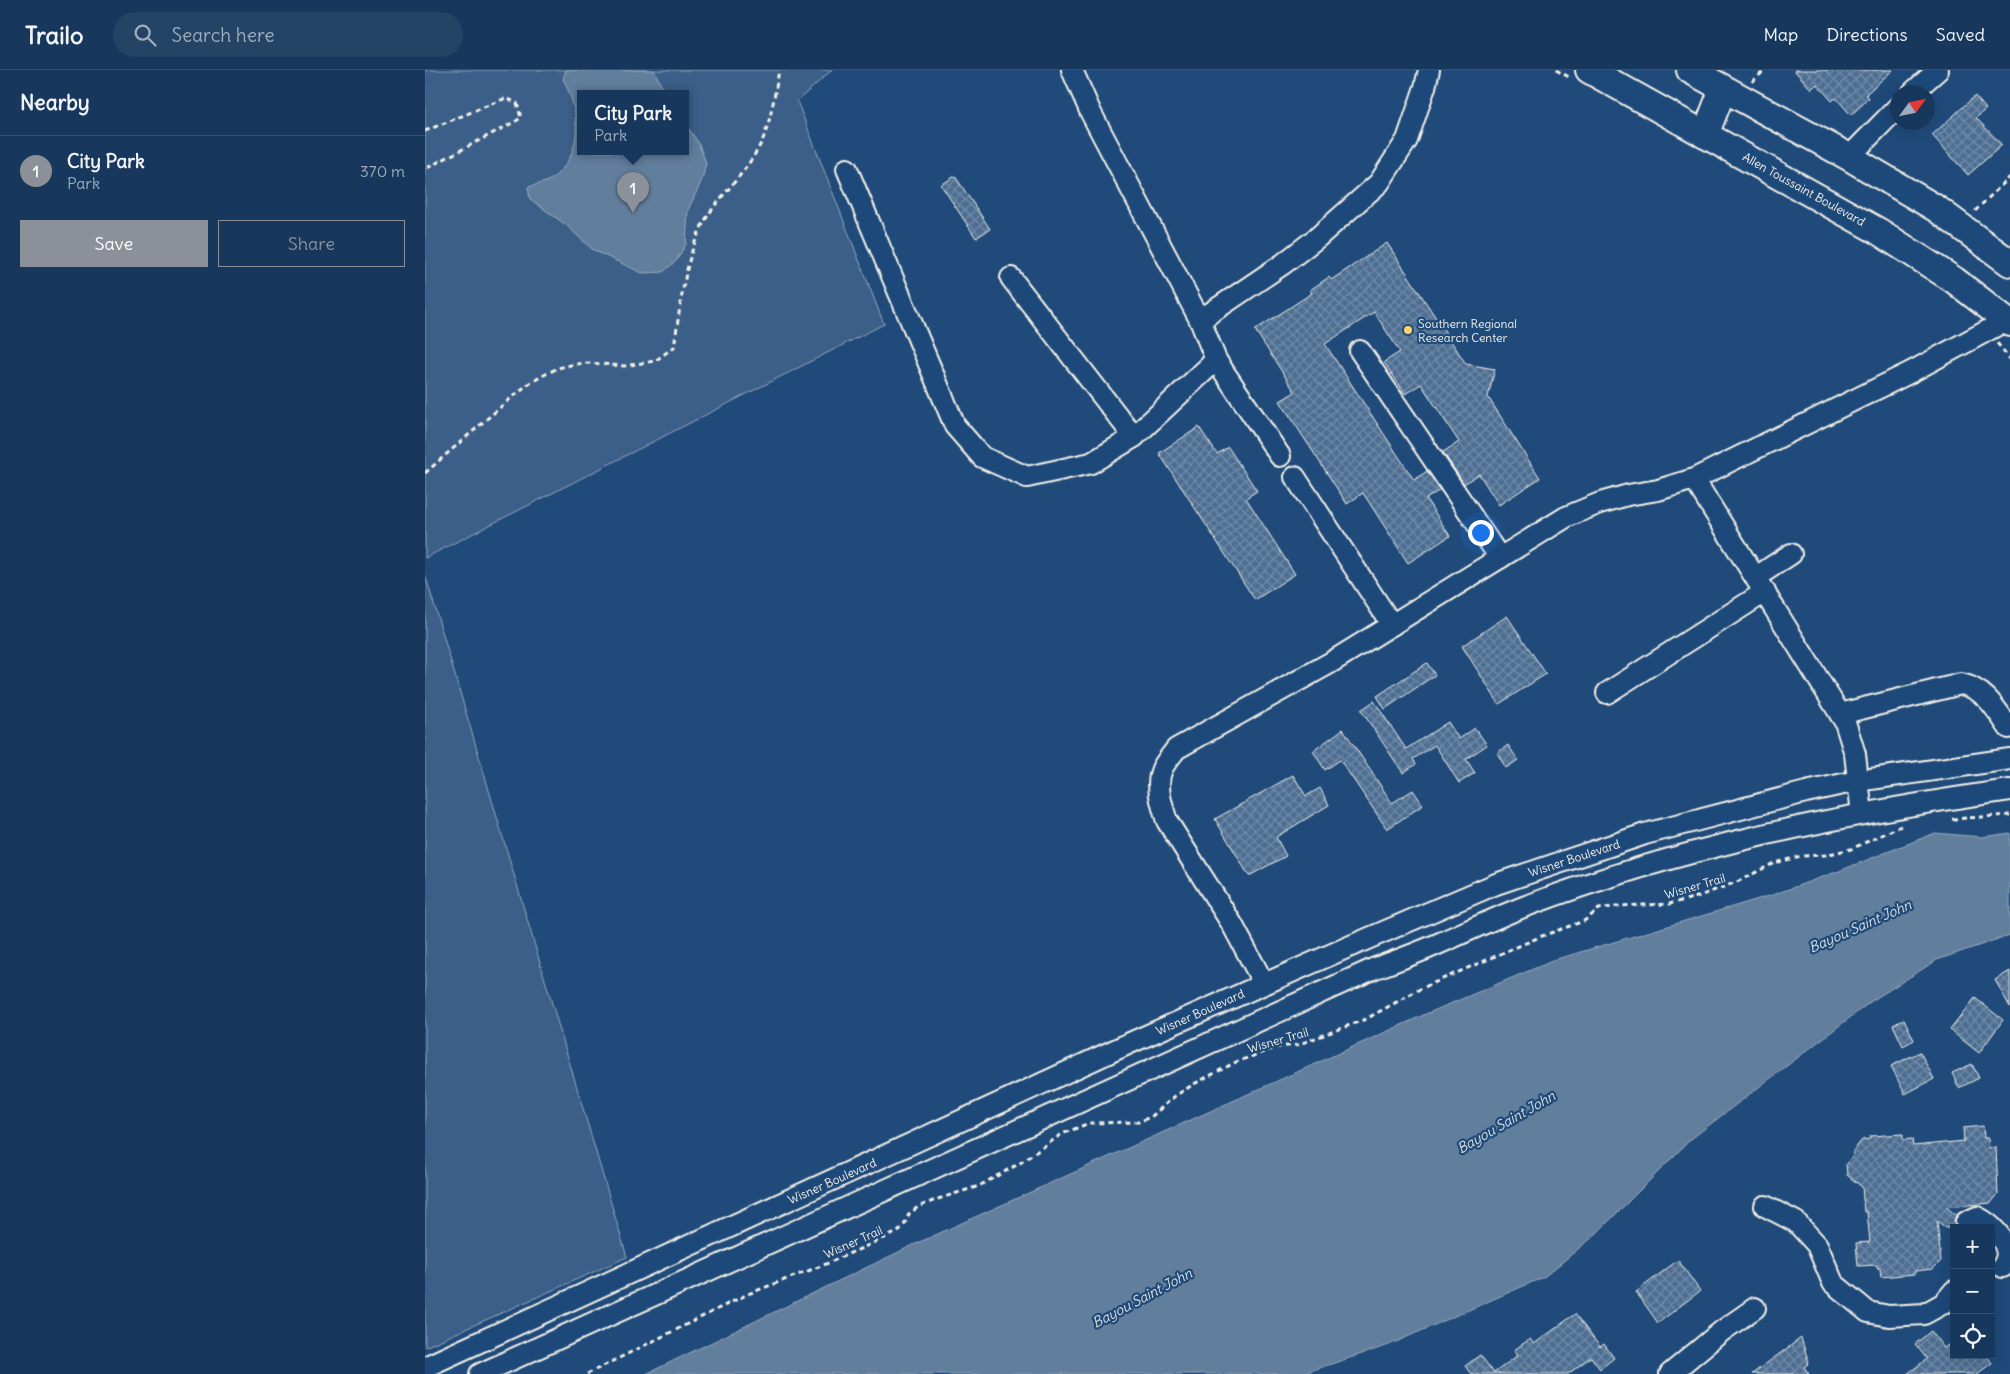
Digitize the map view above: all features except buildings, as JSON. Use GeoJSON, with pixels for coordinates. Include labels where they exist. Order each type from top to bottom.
{"type":"FeatureCollection","features":[{"type":"Feature","properties":{"kind":"main road","name":"Allen Toussaint Boulevard"},"geometry":{"type":"LineString","coordinates":[[1589,70],[1878,231],[1954,280],[2009,320]]}},
{"type":"Feature","properties":{"kind":"main road"},"geometry":{"type":"LineString","coordinates":[[1690,70],[1849,157],[1959,225],[2010,263]]}},
{"type":"Feature","properties":{"kind":"main road"},"geometry":{"type":"LineString","coordinates":[[1705,135],[1723,89]]}},
{"type":"Feature","properties":{"kind":"street"},"geometry":{"type":"LineString","coordinates":[[1072,70],[1091,113],[1201,320],[1216,360],[1280,456]]}},
{"type":"Feature","properties":{"kind":"street"},"geometry":{"type":"LineString","coordinates":[[1201,320],[1283,264],[1318,237],[1379,183],[1407,140],[1429,70]]}},
{"type":"Feature","properties":{"kind":"street"},"geometry":{"type":"LineString","coordinates":[[1921,85],[1938,70]]}},
{"type":"Feature","properties":{"kind":"street"},"geometry":{"type":"LineString","coordinates":[[1849,157],[1890,115]]}},
{"type":"Feature","properties":{"kind":"street"},"geometry":{"type":"LineString","coordinates":[[847,169],[955,426],[981,457],[1027,477],[1091,463],[1134,437],[1216,360]]}},
{"type":"Feature","properties":{"kind":"street"},"geometry":{"type":"LineString","coordinates":[[1011,278],[1134,437]]}},
{"type":"Feature","properties":{"kind":"street"},"geometry":{"type":"LineString","coordinates":[[1264,984],[1233,924],[1167,821],[1159,783],[1161,769],[1176,749],[1330,663],[1566,518],[1600,503],[1628,494],[1659,490],[1694,479],[1911,372],[2009,320]]}},
{"type":"Feature","properties":{"kind":"street"},"geometry":{"type":"LineString","coordinates":[[1360,351],[1500,558]]}},
{"type":"Feature","properties":{"kind":"street"},"geometry":{"type":"LineString","coordinates":[[1295,477],[1392,625]]}},
{"type":"Feature","properties":{"kind":"street"},"geometry":{"type":"LineString","coordinates":[[1694,479],[1841,714],[1851,737],[1855,754],[1862,814]]}},
{"type":"Feature","properties":{"kind":"street"},"geometry":{"type":"LineString","coordinates":[[1607,692],[1761,584],[1791,554]]}},
{"type":"Feature","properties":{"kind":"street"},"geometry":{"type":"LineString","coordinates":[[1841,714],[1961,684],[1972,686],[1981,692],[2009,728]]}},
{"type":"Feature","properties":{"kind":"street","name":"Wisner Boulevard"},"geometry":{"type":"LineString","coordinates":[[425,1367],[1130,1043],[1497,884],[1645,834],[1806,792],[1857,782],[2010,759]]}},
{"type":"Feature","properties":{"kind":"street"},"geometry":{"type":"LineString","coordinates":[[480,1374],[1373,969],[1438,944],[1525,906],[1637,868],[1801,826],[2010,790]]}},
{"type":"Feature","properties":{"kind":"street"},"geometry":{"type":"LineString","coordinates":[[1765,1206],[1795,1222],[1817,1245],[1833,1283],[1867,1312],[1889,1316],[1924,1314],[1944,1303],[1950,1296]]}},
{"type":"Feature","properties":{"kind":"street"},"geometry":{"type":"LineString","coordinates":[[1966,1222],[1977,1217],[1992,1226],[2001,1237],[2007,1255],[2001,1271]]}},
{"type":"Feature","properties":{"kind":"street"},"geometry":{"type":"LineString","coordinates":[[1670,1374],[1722,1331],[1755,1308]]}},
{"type":"Feature","properties":{"kind":"path"},"geometry":{"type":"LineString","coordinates":[[425,473],[528,384],[544,375],[558,368],[575,364],[591,362],[625,366],[655,361],[674,347],[681,300],[700,230],[709,213],[737,179],[763,140],[776,90],[779,70]]}},
{"type":"Feature","properties":{"kind":"path"},"geometry":{"type":"LineString","coordinates":[[425,131],[506,98],[517,103],[521,111],[521,118],[425,169]]}},
{"type":"Feature","properties":{"kind":"path"},"geometry":{"type":"LineString","coordinates":[[1959,225],[2010,178]]}},
{"type":"Feature","properties":{"kind":"path"},"geometry":{"type":"LineString","coordinates":[[1949,819],[2010,815]]}},
{"type":"Feature","properties":{"kind":"path","name":"Wisner Trail"},"geometry":{"type":"LineString","coordinates":[[587,1374],[747,1294],[826,1264],[898,1232],[909,1214],[918,1207],[979,1186],[1020,1163],[1062,1134],[1089,1123],[1139,1122],[1152,1116],[1175,1096],[1236,1062],[1278,1047],[1297,1045],[1365,1019],[1429,985],[1542,936],[1584,921],[1599,909],[1619,906],[1669,904],[1697,897],[1739,881],[1774,863],[1801,856],[1825,855],[1851,849],[1907,823]]}},
{"type":"Feature","properties":{"kind":"shaded area"},"geometry":{"type":"Polygon","coordinates":[[[425,70],[832,70],[797,101],[884,324],[425,558],[425,70]]]}},
{"type":"Feature","properties":{"kind":"shaded area"},"geometry":{"type":"Polygon","coordinates":[[[425,574],[627,1257],[425,1347],[425,574]]]}},
{"type":"Feature","properties":{"kind":"water"},"geometry":{"type":"Polygon","coordinates":[[[566,70],[654,70],[663,90],[577,90],[577,155],[689,155],[689,129],[698,142],[706,163],[702,180],[688,210],[686,244],[676,261],[663,272],[642,273],[593,250],[566,225],[530,199],[528,187],[550,180],[569,159],[574,146],[576,119],[569,92],[563,79],[566,70]]]}},
{"type":"Feature","properties":{"kind":"water","name":"Bayou Saint John"},"geometry":{"type":"Polygon","coordinates":[[[1935,833],[1982,837],[2010,833],[2010,935],[1937,960],[1873,1000],[1691,1139],[1594,1236],[1544,1277],[1389,1345],[1301,1374],[646,1374],[913,1245],[1428,1013],[1557,959],[1772,895],[1935,833]]]}},
{"type":"Feature","properties":{"kind":"place","name":"City Park"},"geometry":{"type":"Point","coordinates":[633,213]}},
{"type":"Feature","properties":{"kind":"place","name":"Southern Regional Research Center"},"geometry":{"type":"Point","coordinates":[1408,330]}}]}
